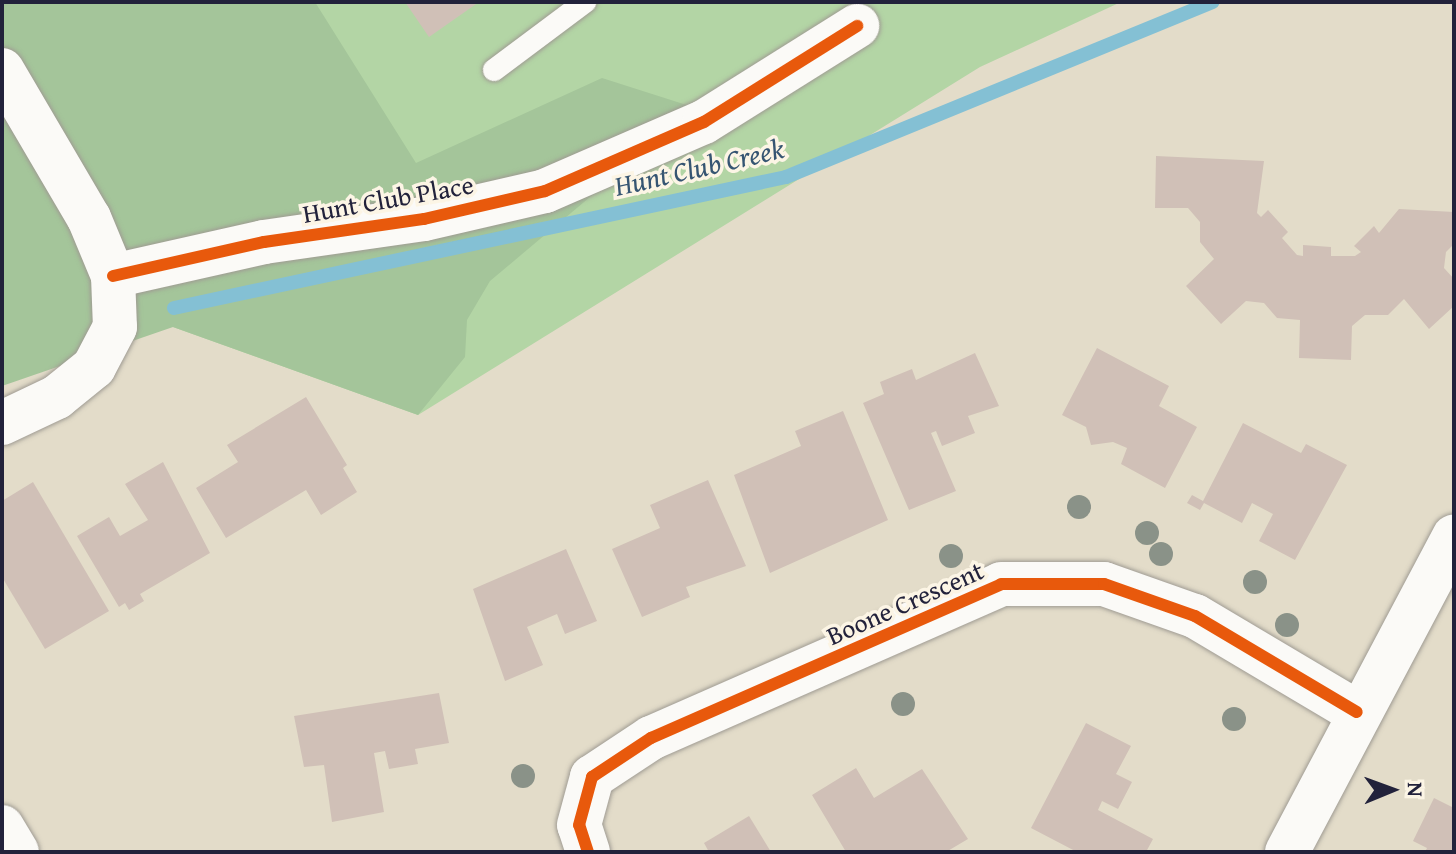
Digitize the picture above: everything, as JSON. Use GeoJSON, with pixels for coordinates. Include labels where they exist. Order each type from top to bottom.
{"type":"FeatureCollection","features":[{"type":"Feature","properties":{"kind":"street","name":"Hunt Club Place"},"geometry":{"type":"LineString","coordinates":[[113,276],[264,242],[424,219],[545,191],[704,122],[849,14]]}},
{"type":"Feature","properties":{"kind":"street"},"geometry":{"type":"LineString","coordinates":[[2,70],[89,218],[113,276],[115,327],[94,367],[57,397],[2,423]]}},
{"type":"Feature","properties":{"kind":"street"},"geometry":{"type":"LineString","coordinates":[[1287,852],[1357,712],[1454,537]]}},
{"type":"Feature","properties":{"kind":"street","name":"Boone Crescent"},"geometry":{"type":"LineString","coordinates":[[588,852],[579,825],[592,777],[651,738],[1001,584],[1104,584],[1195,616],[1357,712]]}},
{"type":"Feature","properties":{"kind":"street"},"geometry":{"type":"LineString","coordinates":[[2,827],[17,852]]}},
{"type":"Feature","properties":{"kind":"lane"},"geometry":{"type":"LineString","coordinates":[[494,70],[585,2]]}},
{"type":"Feature","properties":{"kind":"green space"},"geometry":{"type":"Polygon","coordinates":[[[2,2],[1121,2],[980,67],[418,415],[173,327],[2,2]]]}},
{"type":"Feature","properties":{"kind":"green space"},"geometry":{"type":"Polygon","coordinates":[[[2,2],[315,2],[416,163],[602,78],[696,108],[490,281],[467,320],[465,357],[418,415],[173,327],[2,386],[2,2]]]}},
{"type":"Feature","properties":{"kind":"building"},"geometry":{"type":"Polygon","coordinates":[[[405,2],[479,2],[429,37],[405,2]]]}},
{"type":"Feature","properties":{"kind":"building"},"geometry":{"type":"Polygon","coordinates":[[[1156,156],[1264,161],[1257,213],[1261,217],[1268,210],[1288,232],[1282,238],[1297,255],[1303,256],[1303,245],[1331,247],[1331,256],[1355,256],[1361,252],[1354,246],[1374,226],[1379,233],[1399,209],[1454,212],[1454,244],[1446,252],[1444,268],[1454,279],[1454,306],[1429,329],[1404,299],[1388,315],[1365,315],[1352,326],[1351,360],[1299,358],[1300,320],[1277,318],[1264,303],[1246,301],[1221,324],[1186,286],[1214,259],[1200,242],[1200,222],[1188,208],[1155,208],[1156,156]]]}},
{"type":"Feature","properties":{"kind":"building"},"geometry":{"type":"Polygon","coordinates":[[[1097,348],[1169,386],[1159,406],[1197,427],[1165,488],[1121,464],[1127,448],[1113,442],[1091,445],[1086,427],[1062,415],[1097,348]]]}},
{"type":"Feature","properties":{"kind":"building"},"geometry":{"type":"Polygon","coordinates":[[[975,353],[999,406],[968,416],[975,433],[942,446],[936,431],[931,433],[956,491],[909,510],[863,403],[884,394],[880,382],[912,369],[916,380],[975,353]]]}},
{"type":"Feature","properties":{"kind":"building"},"geometry":{"type":"Polygon","coordinates":[[[306,397],[347,465],[343,468],[357,492],[321,515],[306,490],[226,538],[196,488],[238,462],[227,445],[306,397]]]}},
{"type":"Feature","properties":{"kind":"building"},"geometry":{"type":"Polygon","coordinates":[[[843,411],[888,520],[770,573],[734,475],[801,446],[795,431],[843,411]]]}},
{"type":"Feature","properties":{"kind":"building"},"geometry":{"type":"Polygon","coordinates":[[[1243,423],[1301,453],[1306,444],[1347,465],[1295,560],[1259,541],[1273,514],[1252,503],[1242,523],[1204,503],[1200,510],[1187,503],[1192,495],[1203,501],[1243,423]]]}},
{"type":"Feature","properties":{"kind":"building"},"geometry":{"type":"Polygon","coordinates":[[[163,462],[210,553],[140,594],[144,601],[129,610],[125,603],[119,607],[77,536],[109,517],[120,536],[148,520],[125,484],[163,462]]]}},
{"type":"Feature","properties":{"kind":"building"},"geometry":{"type":"Polygon","coordinates":[[[708,480],[746,566],[686,587],[690,597],[642,617],[612,549],[660,528],[650,505],[708,480]]]}},
{"type":"Feature","properties":{"kind":"building"},"geometry":{"type":"Polygon","coordinates":[[[33,482],[109,611],[45,649],[2,577],[2,501],[33,482]]]}},
{"type":"Feature","properties":{"kind":"building"},"geometry":{"type":"Polygon","coordinates":[[[566,549],[597,621],[565,634],[557,614],[527,627],[543,665],[505,681],[473,589],[566,549]]]}},
{"type":"Feature","properties":{"kind":"building"},"geometry":{"type":"Polygon","coordinates":[[[439,693],[449,743],[415,749],[418,764],[389,769],[385,751],[374,753],[384,812],[332,822],[324,765],[304,767],[294,716],[439,693]]]}},
{"type":"Feature","properties":{"kind":"building"},"geometry":{"type":"Polygon","coordinates":[[[1086,723],[1131,746],[1116,774],[1132,782],[1118,809],[1102,801],[1098,810],[1153,839],[1146,852],[1077,852],[1031,828],[1086,723]]]}},
{"type":"Feature","properties":{"kind":"building"},"geometry":{"type":"Polygon","coordinates":[[[856,768],[874,798],[922,769],[968,839],[946,852],[846,852],[812,795],[856,768]]]}},
{"type":"Feature","properties":{"kind":"building"},"geometry":{"type":"Polygon","coordinates":[[[1434,798],[1454,808],[1454,852],[1425,852],[1427,848],[1413,841],[1434,798]]]}},
{"type":"Feature","properties":{"kind":"building"},"geometry":{"type":"Polygon","coordinates":[[[749,816],[771,852],[709,852],[704,843],[749,816]]]}},
{"type":"Feature","properties":{"kind":"waterway","name":"Hunt Club Creek"},"geometry":{"type":"LineString","coordinates":[[174,308],[786,177],[1213,2]]}},
{"type":"Feature","properties":{"kind":"cycle path"},"geometry":{"type":"LineString","coordinates":[[113,276],[264,242],[424,219],[545,191],[704,122],[857,26]]}},
{"type":"Feature","properties":{"kind":"cycle path"},"geometry":{"type":"LineString","coordinates":[[588,852],[579,825],[592,777],[651,738],[1001,584],[1104,584],[1195,616],[1357,712]]}}]}
